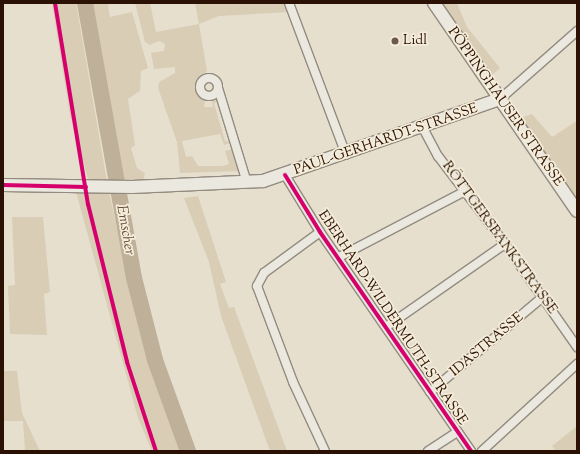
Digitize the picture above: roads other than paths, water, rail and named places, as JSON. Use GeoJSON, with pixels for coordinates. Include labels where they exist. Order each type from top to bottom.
{"type":"FeatureCollection","features":[{"type":"Feature","properties":{"kind":"main road","name":"PÖPPINGHAUSER STRASSE"},"geometry":{"type":"LineString","coordinates":[[434,3],[577,211]]}},
{"type":"Feature","properties":{"kind":"main road","name":"PAUL-GERHARDT-STRASSE"},"geometry":{"type":"LineString","coordinates":[[3,185],[132,187],[247,183],[285,175],[346,155],[424,128],[500,99]]}},
{"type":"Feature","properties":{"kind":"street"},"geometry":{"type":"LineString","coordinates":[[289,3],[346,155]]}},
{"type":"Feature","properties":{"kind":"street"},"geometry":{"type":"LineString","coordinates":[[500,99],[577,31]]}},
{"type":"Feature","properties":{"kind":"street"},"geometry":{"type":"LineString","coordinates":[[218,88],[247,183]]}},
{"type":"Feature","properties":{"kind":"street","name":"RÖTTGERSBANKSTRASSE"},"geometry":{"type":"LineString","coordinates":[[424,128],[438,156],[505,244],[577,347]]}},
{"type":"Feature","properties":{"kind":"street","name":"EBERHARD-WILDERMUTH-STRASSE"},"geometry":{"type":"LineString","coordinates":[[285,175],[320,232],[339,257],[471,451]]}},
{"type":"Feature","properties":{"kind":"street"},"geometry":{"type":"LineString","coordinates":[[339,257],[465,191]]}},
{"type":"Feature","properties":{"kind":"street"},"geometry":{"type":"LineString","coordinates":[[320,232],[264,273],[257,286],[290,375],[326,451]]}},
{"type":"Feature","properties":{"kind":"street"},"geometry":{"type":"LineString","coordinates":[[386,327],[505,244]]}},
{"type":"Feature","properties":{"kind":"street","name":"IDASTRASSE"},"geometry":{"type":"LineString","coordinates":[[430,392],[544,298]]}},
{"type":"Feature","properties":{"kind":"street"},"geometry":{"type":"LineString","coordinates":[[482,451],[577,364]]}},
{"type":"Feature","properties":{"kind":"street"},"geometry":{"type":"LineString","coordinates":[[428,451],[457,432]]}},
{"type":"Feature","properties":{"kind":"waterway","name":"Emscher"},"geometry":{"type":"LineString","coordinates":[[85,3],[134,278],[155,360],[188,451]]}},
{"type":"Feature","properties":{"kind":"place","name":"Lidl"},"geometry":{"type":"Point","coordinates":[395,41]}}]}
